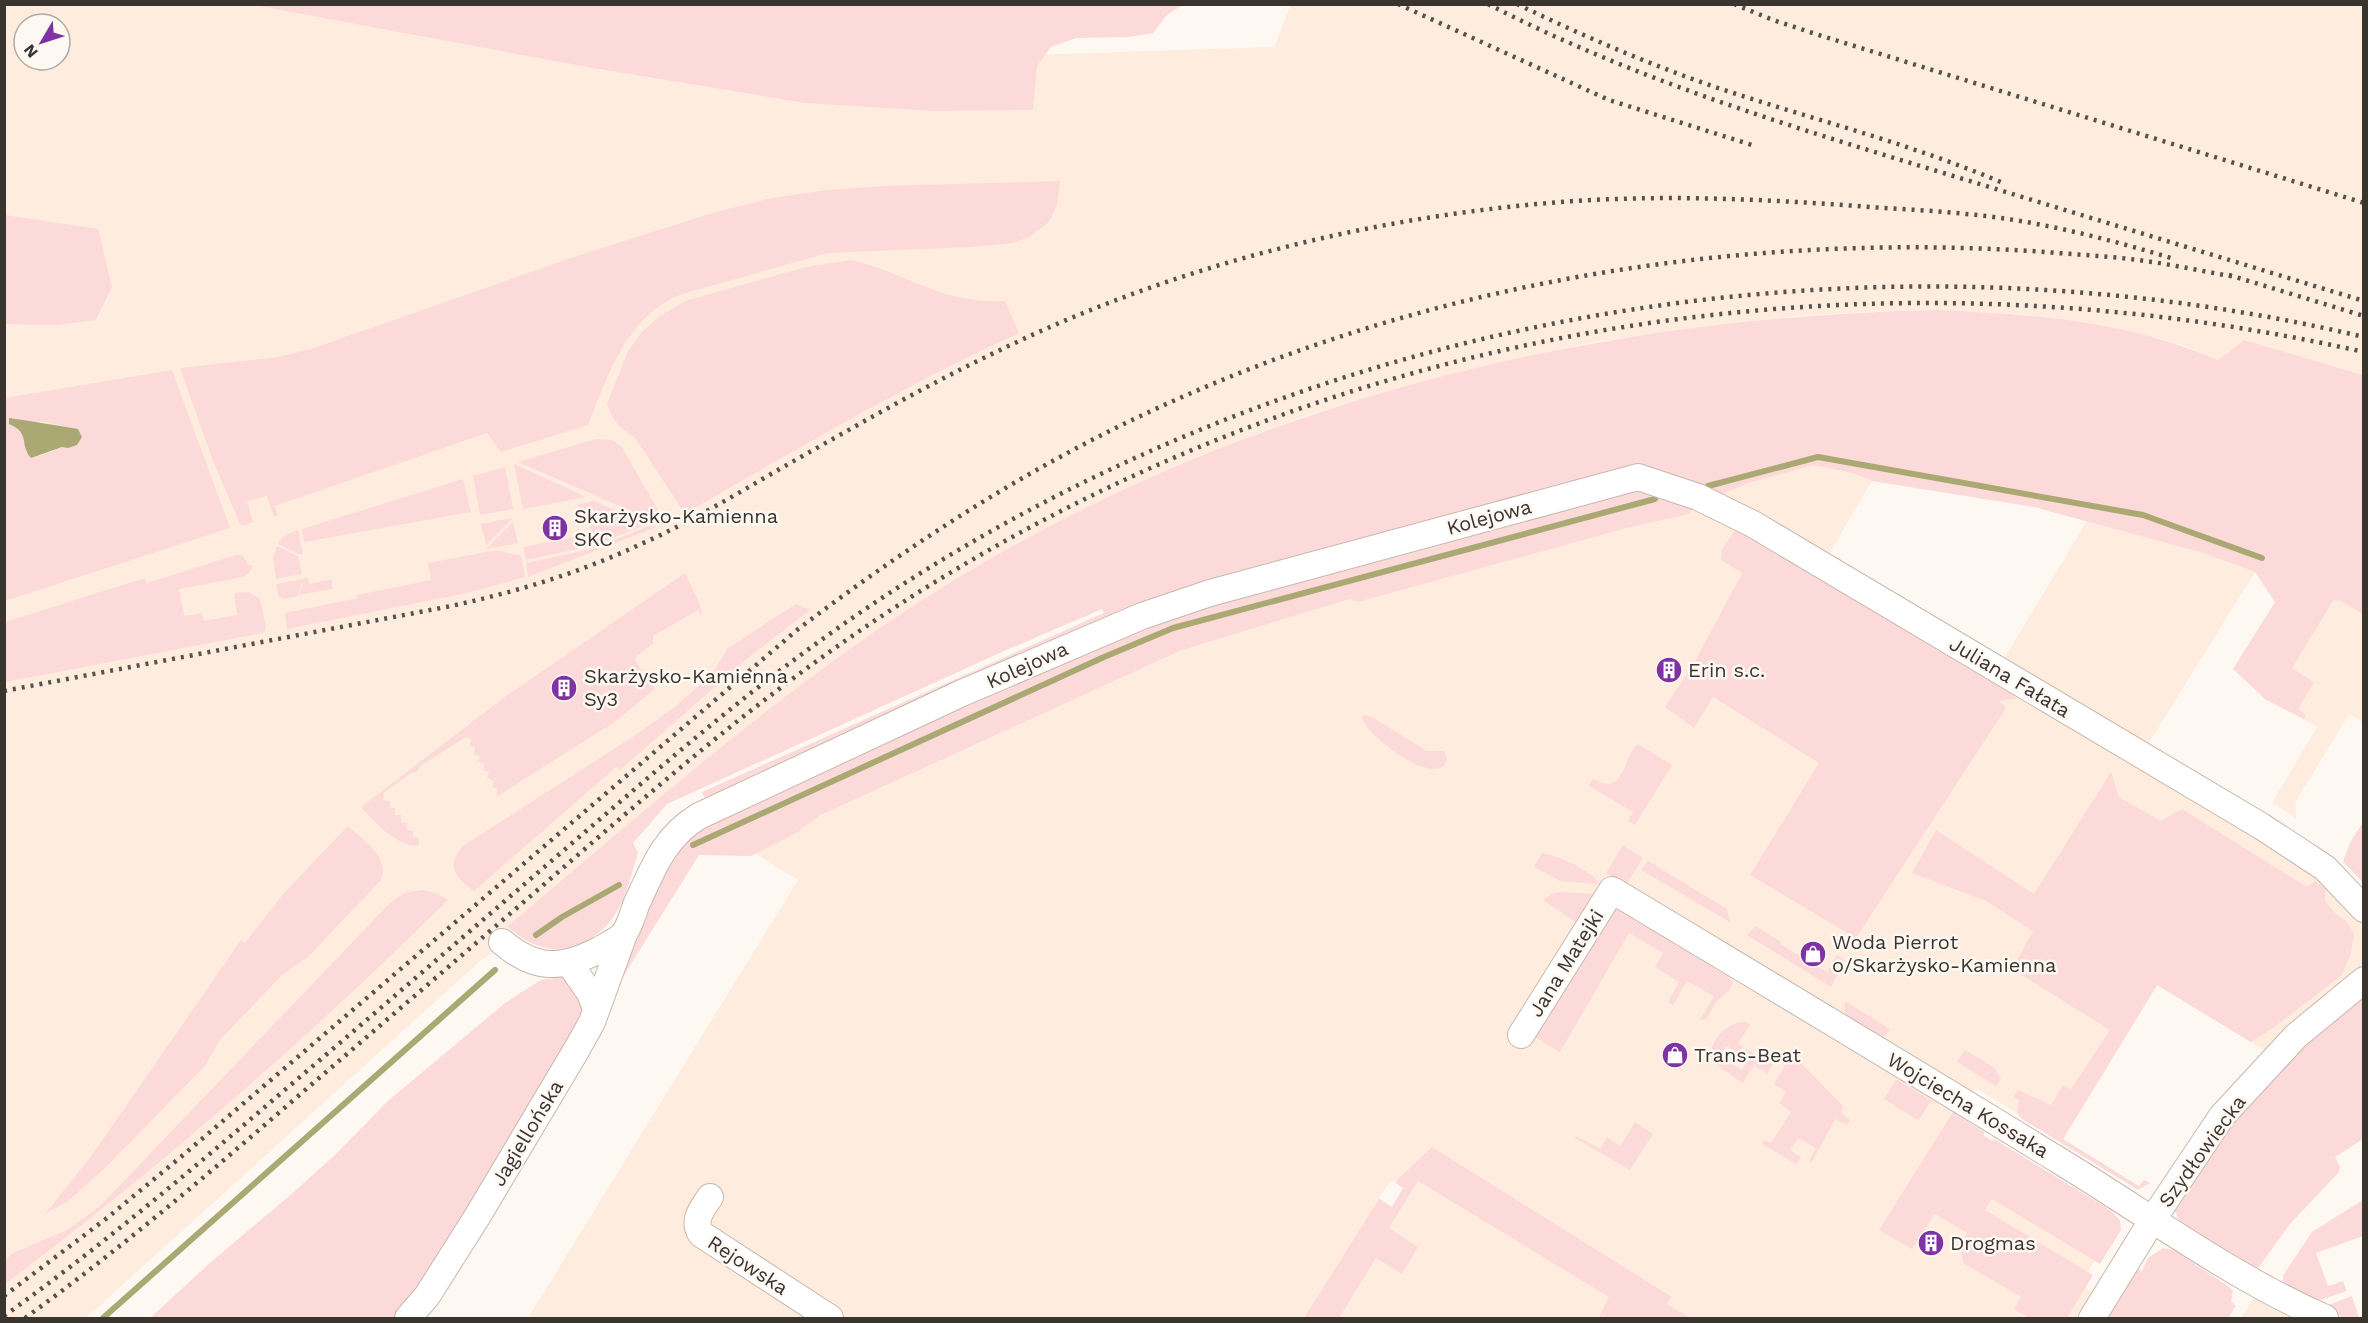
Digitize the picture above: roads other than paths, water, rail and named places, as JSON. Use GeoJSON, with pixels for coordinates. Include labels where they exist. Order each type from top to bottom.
{"type":"FeatureCollection","features":[{"type":"Feature","properties":{"kind":"street","name":"Juliana Fałata"},"geometry":{"type":"LineString","coordinates":[[1638,477],[1698,497],[1753,524],[2261,826],[2325,868],[2364,909]]}},
{"type":"Feature","properties":{"kind":"street","name":"Kolejowa"},"geometry":{"type":"LineString","coordinates":[[624,934],[655,863],[682,826],[709,811],[962,693],[1113,628],[1210,593],[1638,477]]}},
{"type":"Feature","properties":{"kind":"street","name":"Jana Matejki"},"geometry":{"type":"LineString","coordinates":[[1521,1035],[1612,890]]}},
{"type":"Feature","properties":{"kind":"street","name":"Wojciecha Kossaka"},"geometry":{"type":"LineString","coordinates":[[1612,890],[1932,1082],[2258,1287],[2325,1318]]}},
{"type":"Feature","properties":{"kind":"street"},"geometry":{"type":"LineString","coordinates":[[502,942],[531,962],[569,963],[592,954],[624,934]]}},
{"type":"Feature","properties":{"kind":"street","name":"Jagiellońska"},"geometry":{"type":"LineString","coordinates":[[408,1318],[427,1296],[477,1216],[592,1022],[624,934]]}},
{"type":"Feature","properties":{"kind":"street"},"geometry":{"type":"LineString","coordinates":[[569,963],[590,993],[596,1009]]}},
{"type":"Feature","properties":{"kind":"street","name":"Szydłowiecka"},"geometry":{"type":"LineString","coordinates":[[2092,1318],[2153,1219],[2222,1116],[2296,1036],[2364,980]]}},
{"type":"Feature","properties":{"kind":"street","name":"Rejowska"},"geometry":{"type":"LineString","coordinates":[[710,1197],[697,1221],[697,1228],[701,1234],[830,1318]]}},
{"type":"Feature","properties":{"kind":"waterway"},"geometry":{"type":"LineString","coordinates":[[1708,486],[1818,457],[2143,515],[2262,558]]}},
{"type":"Feature","properties":{"kind":"waterway"},"geometry":{"type":"LineString","coordinates":[[693,845],[1104,657],[1173,628],[1655,499]]}},
{"type":"Feature","properties":{"kind":"waterway"},"geometry":{"type":"LineString","coordinates":[[536,935],[562,917],[619,885]]}},
{"type":"Feature","properties":{"kind":"waterway"},"geometry":{"type":"LineString","coordinates":[[103,1318],[495,970]]}},
{"type":"Feature","properties":{"kind":"railway"},"geometry":{"type":"LineString","coordinates":[[1398,4],[1609,100],[1752,145]]}},
{"type":"Feature","properties":{"kind":"railway"},"geometry":{"type":"LineString","coordinates":[[1488,4],[1600,56],[1773,120],[2364,301]]}},
{"type":"Feature","properties":{"kind":"railway"},"geometry":{"type":"LineString","coordinates":[[1517,4],[1594,40],[1673,72],[1901,145],[2003,183]]}},
{"type":"Feature","properties":{"kind":"railway"},"geometry":{"type":"LineString","coordinates":[[1734,4],[1822,36],[2364,203]]}},
{"type":"Feature","properties":{"kind":"railway"},"geometry":{"type":"LineString","coordinates":[[4,691],[441,608],[518,590],[568,574],[617,555],[678,526],[915,393],[1062,322],[1132,294],[1204,270],[1276,249],[1350,232],[1425,218],[1574,201],[1645,198],[1750,200],[1939,211],[1992,217],[2070,231],[2171,258]]}},
{"type":"Feature","properties":{"kind":"railway"},"geometry":{"type":"LineString","coordinates":[[4,1296],[107,1218],[182,1156],[797,630],[876,572],[957,518],[1041,467],[1128,422],[1236,374],[1347,335],[1460,302],[1575,277],[1692,260],[1810,250],[1928,247],[2120,258],[2168,264],[2236,277]]}},
{"type":"Feature","properties":{"kind":"railway"},"geometry":{"type":"LineString","coordinates":[[2229,275],[2364,316]]}},
{"type":"Feature","properties":{"kind":"railway"},"geometry":{"type":"LineString","coordinates":[[4,1316],[77,1262],[183,1176],[651,775],[771,677],[802,654],[974,541],[1158,448],[1350,376],[1548,324],[1751,295],[1957,287],[2161,301],[2364,337]]}},
{"type":"Feature","properties":{"kind":"railway"},"geometry":{"type":"LineString","coordinates":[[25,1318],[97,1264],[201,1179],[659,785],[783,686],[959,568],[1144,471],[1337,396],[1536,343],[1740,312],[1947,303],[2156,316],[2364,352]]}},
{"type":"Feature","properties":{"kind":"place","name":"Skarżysko-Kamienna SKC"},"geometry":{"type":"Point","coordinates":[555,528]}},
{"type":"Feature","properties":{"kind":"place","name":"Erin s.c."},"geometry":{"type":"Point","coordinates":[1669,670]}},
{"type":"Feature","properties":{"kind":"place","name":"Skarżysko-Kamienna Sy3"},"geometry":{"type":"Point","coordinates":[564,688]}},
{"type":"Feature","properties":{"kind":"place","name":"Woda Pierrot o/Skarżysko-Kamienna"},"geometry":{"type":"Point","coordinates":[1813,954]}},
{"type":"Feature","properties":{"kind":"place","name":"Trans-Beat"},"geometry":{"type":"Point","coordinates":[1675,1055]}},
{"type":"Feature","properties":{"kind":"place","name":"Drogmas"},"geometry":{"type":"Point","coordinates":[1931,1243]}}]}
